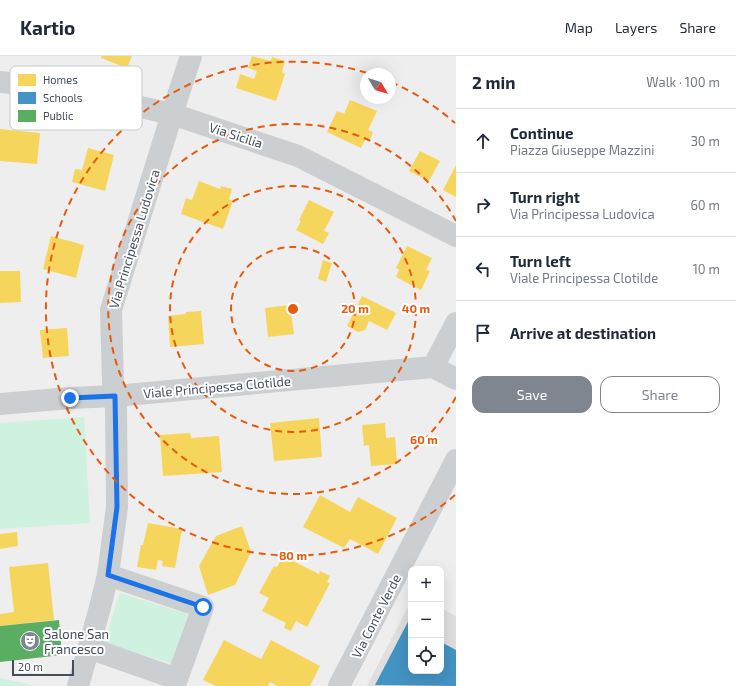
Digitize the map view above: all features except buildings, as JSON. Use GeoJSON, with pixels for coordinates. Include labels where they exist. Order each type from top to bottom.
{"type":"FeatureCollection","features":[{"type":"Feature","properties":{"kind":"street","name":"Via Principessa Ludovica"},"geometry":{"type":"LineString","coordinates":[[78,686],[108,575],[117,507],[115,396],[113,383],[111,310],[191,56]]}},
{"type":"Feature","properties":{"kind":"street","name":"Via Sicilia"},"geometry":{"type":"LineString","coordinates":[[0,82],[10,83]]}},
{"type":"Feature","properties":{"kind":"street","name":"Via Sicilia"},"geometry":{"type":"LineString","coordinates":[[142,107],[172,114],[298,156],[456,236]]}},
{"type":"Feature","properties":{"kind":"street"},"geometry":{"type":"LineString","coordinates":[[456,323],[433,367],[456,380]]}},
{"type":"Feature","properties":{"kind":"street","name":"Viale Principessa Clotilde"},"geometry":{"type":"LineString","coordinates":[[0,404],[115,396],[433,367]]}},
{"type":"Feature","properties":{"kind":"street","name":"Via Conte Verde"},"geometry":{"type":"LineString","coordinates":[[339,686],[456,460]]}},
{"type":"Feature","properties":{"kind":"street"},"geometry":{"type":"LineString","coordinates":[[89,648],[177,679],[203,607],[108,575]]}},
{"type":"Feature","properties":{"kind":"shaded area"},"geometry":{"type":"Polygon","coordinates":[[[408,607],[408,674],[444,674],[444,610],[456,616],[456,686],[367,686],[408,607]]]}},
{"type":"Feature","properties":{"kind":"green space"},"geometry":{"type":"Polygon","coordinates":[[[84,417],[90,523],[0,529],[0,423],[84,417]]]}},
{"type":"Feature","properties":{"kind":"green space"},"geometry":{"type":"Polygon","coordinates":[[[120,593],[188,614],[172,664],[104,642],[120,593]]]}},
{"type":"Feature","properties":{"kind":"green space"},"geometry":{"type":"Polygon","coordinates":[[[0,678],[37,686],[0,686],[0,678]]]}},
{"type":"Feature","properties":{"kind":"place","name":"Salone San Francesco"},"geometry":{"type":"Point","coordinates":[30,641]}},
{"type":"Feature","properties":{"kind":"route"},"geometry":{"type":"LineString","coordinates":[[70,398],[115,396],[117,507],[108,575],[203,607]]}}]}
